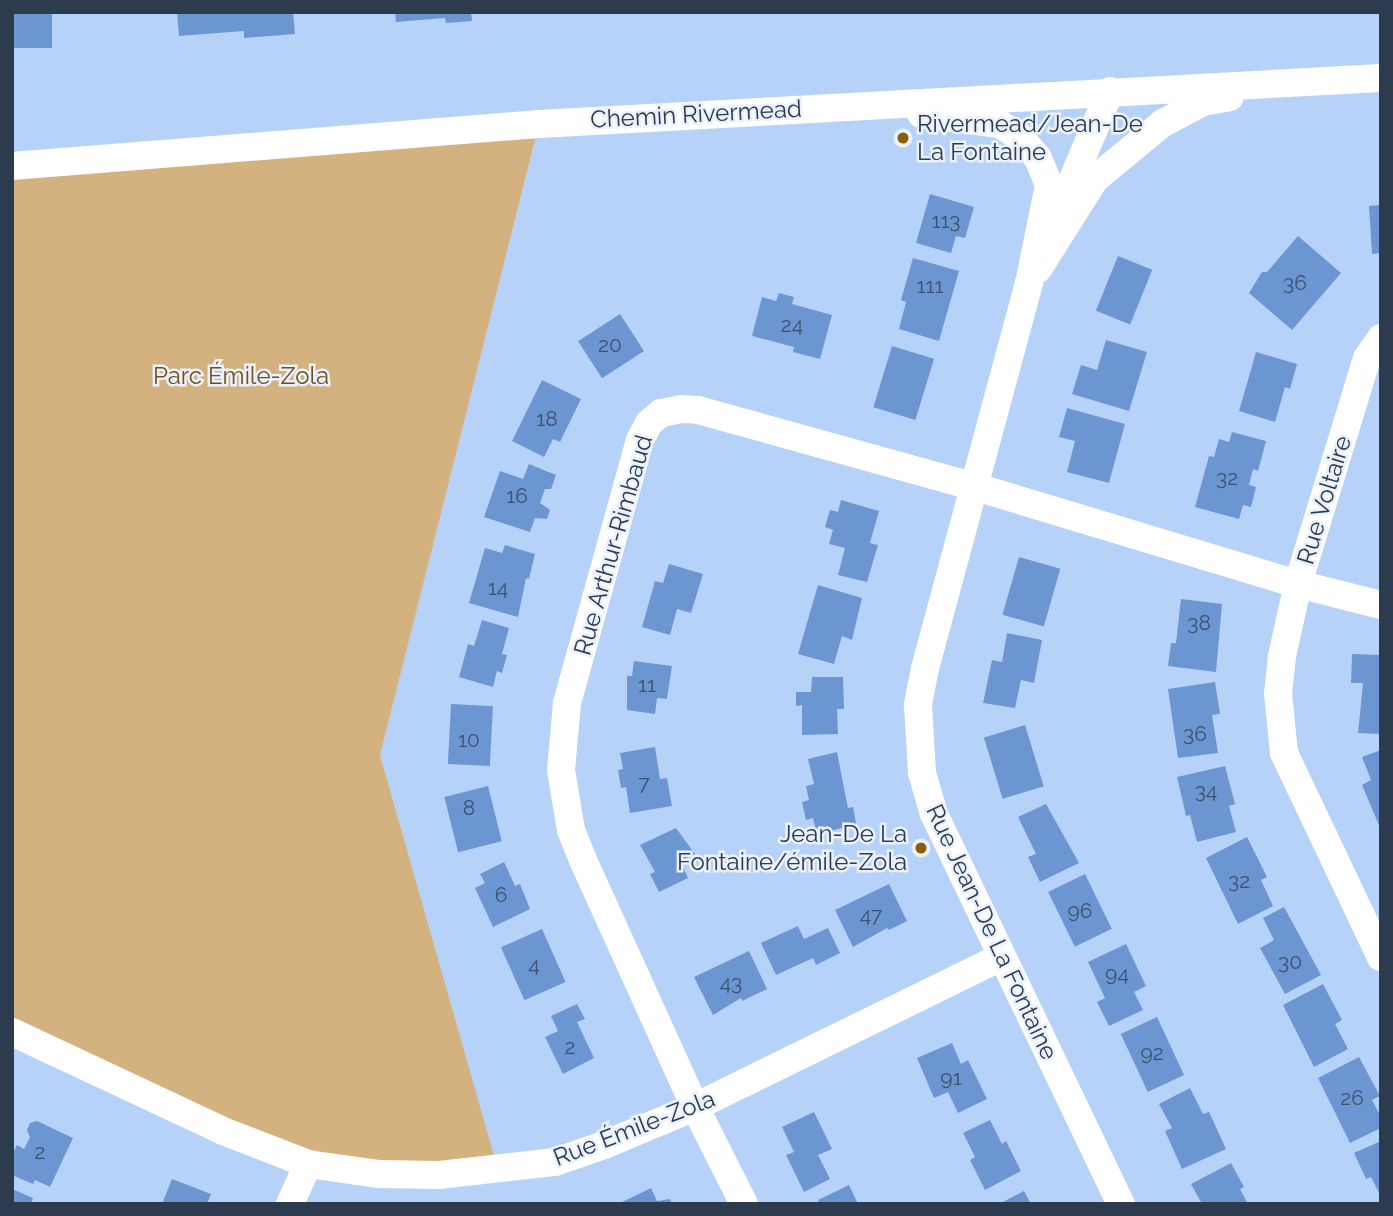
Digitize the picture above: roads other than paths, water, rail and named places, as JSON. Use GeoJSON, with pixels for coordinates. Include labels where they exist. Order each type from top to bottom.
{"type":"FeatureCollection","features":[{"type":"Feature","properties":{"kind":"street","name":"Chemin Rivermead"},"geometry":{"type":"LineString","coordinates":[[12,166],[539,124],[1381,78]]}},
{"type":"Feature","properties":{"kind":"street","name":"Rue Jean-De La Fontaine"},"geometry":{"type":"LineString","coordinates":[[1029,283],[1095,179],[1163,123],[1203,102],[1340,81]]}},
{"type":"Feature","properties":{"kind":"street","name":"Rue Jean-De La Fontaine"},"geometry":{"type":"LineString","coordinates":[[1029,283],[1110,91]]}},
{"type":"Feature","properties":{"kind":"street","name":"Rue Jean-De La Fontaine"},"geometry":{"type":"LineString","coordinates":[[851,105],[1000,124],[1021,138],[1038,158],[1049,185],[1029,283],[925,668],[918,705],[918,740],[922,773],[934,814],[1121,1204]]}},
{"type":"Feature","properties":{"kind":"street","name":"Rue Voltaire"},"geometry":{"type":"LineString","coordinates":[[1381,338],[1367,358],[1298,584],[1381,605]]}},
{"type":"Feature","properties":{"kind":"street","name":"Rue Arthur-Rimbaud"},"geometry":{"type":"LineString","coordinates":[[744,1204],[695,1107],[583,860],[569,821],[561,770],[567,703],[640,440],[649,423],[662,413],[681,409],[698,410],[976,487],[1298,584]]}},
{"type":"Feature","properties":{"kind":"street"},"geometry":{"type":"LineString","coordinates":[[1298,584],[1282,656],[1278,693],[1284,753],[1381,957]]}},
{"type":"Feature","properties":{"kind":"street","name":"Rue Émile-Zola"},"geometry":{"type":"LineString","coordinates":[[12,1032],[223,1131],[308,1164],[379,1174],[439,1175],[555,1162],[695,1107],[1001,957]]}},
{"type":"Feature","properties":{"kind":"street"},"geometry":{"type":"LineString","coordinates":[[290,1204],[308,1164]]}},
{"type":"Feature","properties":{"kind":"place","name":"Rivermead/Jean-De La Fontaine"},"geometry":{"type":"Point","coordinates":[903,138]}},
{"type":"Feature","properties":{"kind":"place","name":"Jean-De La Fontaine/émile-Zola"},"geometry":{"type":"Point","coordinates":[921,848]}},
{"type":"Feature","properties":{"kind":"park label","name":"Parc Émile-Zola"},"geometry":{"type":"Point","coordinates":[241,376]}}]}
